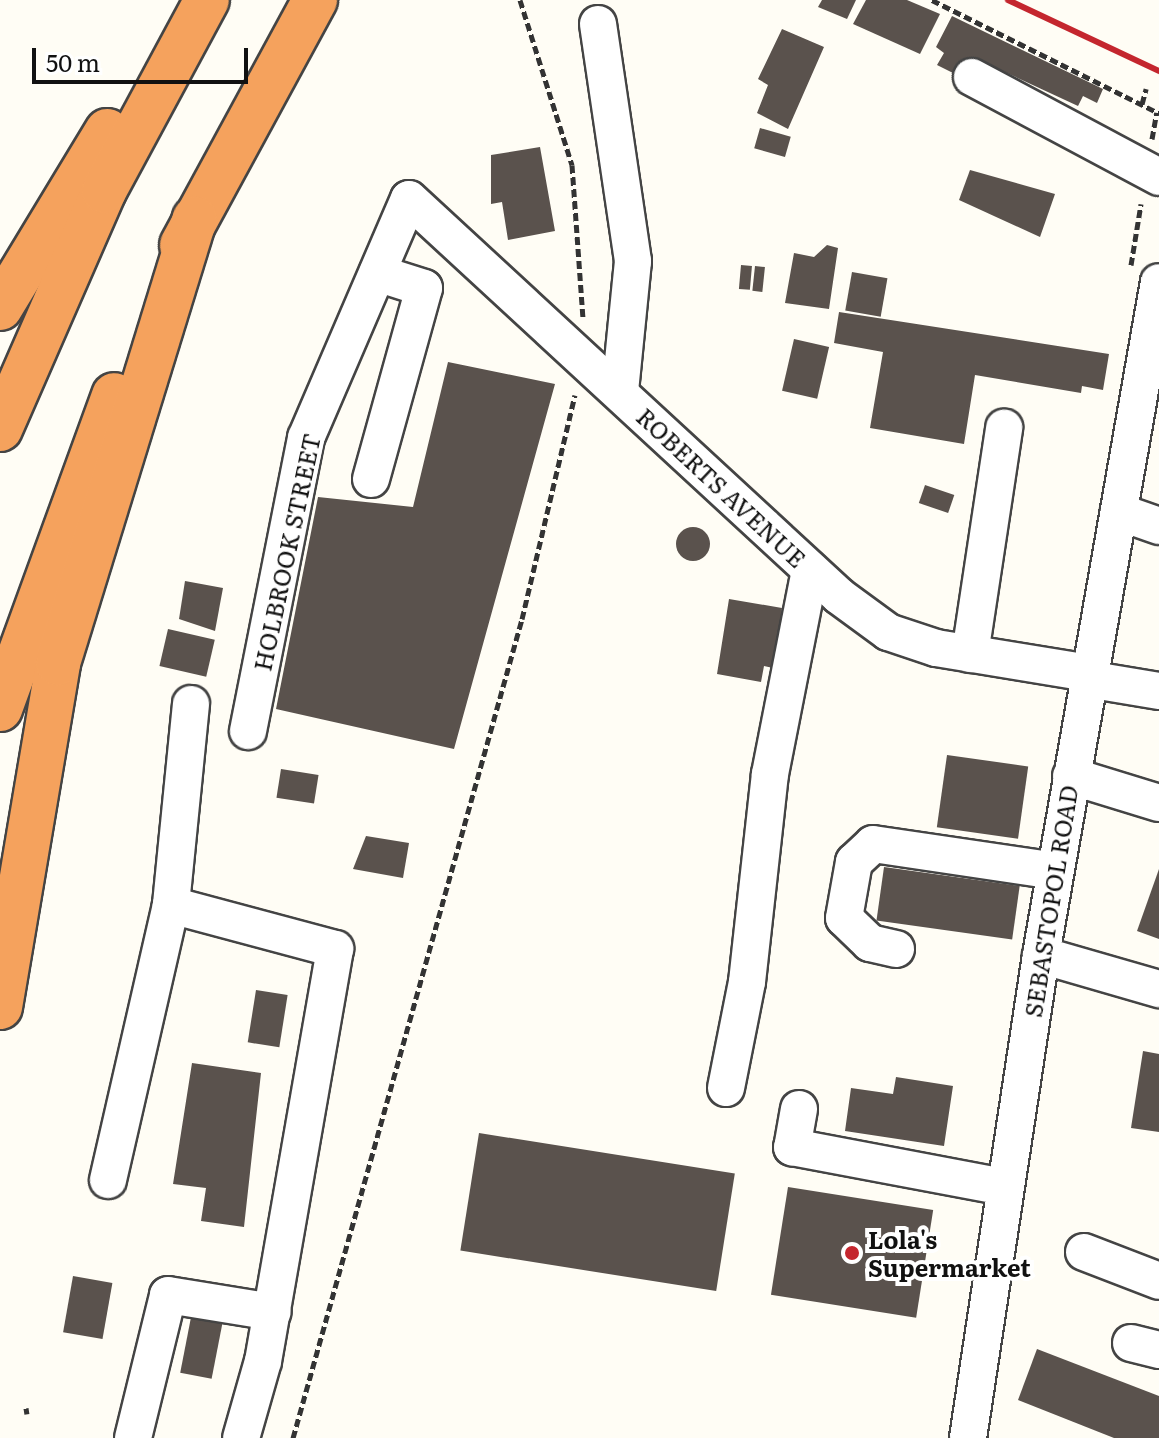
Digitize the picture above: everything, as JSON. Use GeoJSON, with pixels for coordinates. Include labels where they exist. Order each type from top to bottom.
{"type":"FeatureCollection","features":[{"type":"Feature","properties":{"kind":"highway"},"geometry":{"type":"LineString","coordinates":[[0,709],[101,425],[195,219],[315,0]]}},
{"type":"Feature","properties":{"kind":"highway"},"geometry":{"type":"LineString","coordinates":[[0,308],[102,138],[205,3]]}},
{"type":"Feature","properties":{"kind":"highway"},"geometry":{"type":"LineString","coordinates":[[0,429],[104,191],[205,3]]}},
{"type":"Feature","properties":{"kind":"highway"},"geometry":{"type":"LineString","coordinates":[[0,1007],[58,663],[195,219]]}},
{"type":"Feature","properties":{"kind":"street"},"geometry":{"type":"LineString","coordinates":[[598,24],[633,261],[620,391]]}},
{"type":"Feature","properties":{"kind":"street"},"geometry":{"type":"LineString","coordinates":[[972,77],[1159,177]]}},
{"type":"Feature","properties":{"kind":"street","name":"ROBERTS AVENUE"},"geometry":{"type":"LineString","coordinates":[[409,199],[810,570],[888,632],[970,654],[1159,691]]}},
{"type":"Feature","properties":{"kind":"street","name":"HOLBROOK STREET"},"geometry":{"type":"LineString","coordinates":[[248,731],[306,438],[409,199]]}},
{"type":"Feature","properties":{"kind":"street"},"geometry":{"type":"LineString","coordinates":[[371,479],[424,288],[377,273]]}},
{"type":"Feature","properties":{"kind":"street","name":"SEBASTOPOL ROAD"},"geometry":{"type":"LineString","coordinates":[[968,1438],[1003,1187],[1087,676],[1159,282]]}},
{"type":"Feature","properties":{"kind":"street"},"geometry":{"type":"LineString","coordinates":[[970,654],[1004,428]]}},
{"type":"Feature","properties":{"kind":"street"},"geometry":{"type":"LineString","coordinates":[[1119,512],[1159,526]]}},
{"type":"Feature","properties":{"kind":"street"},"geometry":{"type":"LineString","coordinates":[[726,1088],[747,982],[770,774],[810,570]]}},
{"type":"Feature","properties":{"kind":"street"},"geometry":{"type":"LineString","coordinates":[[108,1180],[171,905],[191,704]]}},
{"type":"Feature","properties":{"kind":"street"},"geometry":{"type":"LineString","coordinates":[[1071,776],[1159,803]]}},
{"type":"Feature","properties":{"kind":"street"},"geometry":{"type":"LineString","coordinates":[[896,949],[870,943],[844,918],[854,862],[873,844],[1055,871]]}},
{"type":"Feature","properties":{"kind":"street"},"geometry":{"type":"LineString","coordinates":[[171,905],[335,949],[273,1312],[241,1438]]}},
{"type":"Feature","properties":{"kind":"street"},"geometry":{"type":"LineString","coordinates":[[1041,955],[1159,989]]}},
{"type":"Feature","properties":{"kind":"street"},"geometry":{"type":"LineString","coordinates":[[799,1109],[792,1147],[1003,1187]]}},
{"type":"Feature","properties":{"kind":"street"},"geometry":{"type":"LineString","coordinates":[[1084,1252],[1159,1281]]}},
{"type":"Feature","properties":{"kind":"street"},"geometry":{"type":"LineString","coordinates":[[133,1438],[168,1295],[273,1312]]}},
{"type":"Feature","properties":{"kind":"path"},"geometry":{"type":"LineString","coordinates":[[293,1438],[522,619],[584,358],[583,250],[572,165],[520,0]]}},
{"type":"Feature","properties":{"kind":"path"},"geometry":{"type":"LineString","coordinates":[[932,0],[1159,113]]}},
{"type":"Feature","properties":{"kind":"path"},"geometry":{"type":"LineString","coordinates":[[1142,104],[1146,89]]}},
{"type":"Feature","properties":{"kind":"building"},"geometry":{"type":"Polygon","coordinates":[[[822,0],[856,0],[847,19],[818,7],[822,0]]]}},
{"type":"Feature","properties":{"kind":"building"},"geometry":{"type":"Polygon","coordinates":[[[866,0],[907,0],[940,14],[920,54],[853,24],[866,0]]]}},
{"type":"Feature","properties":{"kind":"building"},"geometry":{"type":"Polygon","coordinates":[[[952,16],[1103,89],[1097,103],[1083,96],[1078,106],[979,60],[963,78],[937,65],[944,53],[936,47],[952,16]]]}},
{"type":"Feature","properties":{"kind":"building"},"geometry":{"type":"Polygon","coordinates":[[[782,29],[824,47],[788,129],[757,113],[768,85],[758,79],[782,29]]]}},
{"type":"Feature","properties":{"kind":"building"},"geometry":{"type":"Polygon","coordinates":[[[760,128],[791,137],[785,157],[754,148],[760,128]]]}},
{"type":"Feature","properties":{"kind":"building"},"geometry":{"type":"Polygon","coordinates":[[[540,147],[555,231],[508,240],[502,202],[491,204],[491,155],[540,147]]]}},
{"type":"Feature","properties":{"kind":"building"},"geometry":{"type":"Polygon","coordinates":[[[970,170],[1055,194],[1040,237],[959,200],[970,170]]]}},
{"type":"Feature","properties":{"kind":"building"},"geometry":{"type":"Polygon","coordinates":[[[827,245],[838,248],[829,309],[785,303],[794,253],[814,257],[827,245]]]}},
{"type":"Feature","properties":{"kind":"building"},"geometry":{"type":"Polygon","coordinates":[[[741,265],[752,266],[750,290],[739,289],[741,265]]]}},
{"type":"Feature","properties":{"kind":"building"},"geometry":{"type":"Polygon","coordinates":[[[755,266],[765,267],[762,292],[752,291],[755,266]]]}},
{"type":"Feature","properties":{"kind":"building"},"geometry":{"type":"Polygon","coordinates":[[[852,272],[887,278],[881,317],[845,310],[852,272]]]}},
{"type":"Feature","properties":{"kind":"building"},"geometry":{"type":"Polygon","coordinates":[[[839,312],[1109,354],[1103,390],[1082,386],[1081,393],[975,375],[964,444],[870,428],[883,352],[834,343],[839,312]]]}},
{"type":"Feature","properties":{"kind":"building"},"geometry":{"type":"Polygon","coordinates":[[[794,339],[829,347],[817,399],[782,391],[794,339]]]}},
{"type":"Feature","properties":{"kind":"building"},"geometry":{"type":"Polygon","coordinates":[[[448,362],[555,384],[454,749],[276,709],[318,497],[413,507],[448,362]]]}},
{"type":"Feature","properties":{"kind":"building"},"geometry":{"type":"Polygon","coordinates":[[[925,485],[954,495],[948,513],[919,503],[925,485]]]}},
{"type":"Feature","properties":{"kind":"building"},"geometry":{"type":"Polygon","coordinates":[[[693,527],[705,532],[710,544],[705,556],[693,561],[681,556],[676,544],[681,532],[693,527]]]}},
{"type":"Feature","properties":{"kind":"building"},"geometry":{"type":"Polygon","coordinates":[[[185,581],[223,588],[215,631],[179,619],[185,581]]]}},
{"type":"Feature","properties":{"kind":"building"},"geometry":{"type":"Polygon","coordinates":[[[729,599],[782,608],[778,636],[795,640],[773,668],[764,666],[761,682],[717,674],[729,599]]]}},
{"type":"Feature","properties":{"kind":"building"},"geometry":{"type":"Polygon","coordinates":[[[168,629],[215,640],[206,677],[159,666],[168,629]]]}},
{"type":"Feature","properties":{"kind":"building"},"geometry":{"type":"Polygon","coordinates":[[[947,755],[1028,766],[1018,839],[937,827],[947,755]]]}},
{"type":"Feature","properties":{"kind":"building"},"geometry":{"type":"Polygon","coordinates":[[[281,769],[319,775],[314,804],[276,798],[281,769]]]}},
{"type":"Feature","properties":{"kind":"building"},"geometry":{"type":"Polygon","coordinates":[[[366,836],[409,843],[403,878],[353,869],[366,836]]]}},
{"type":"Feature","properties":{"kind":"building"},"geometry":{"type":"Polygon","coordinates":[[[884,867],[1020,886],[1012,940],[876,920],[884,867]]]}},
{"type":"Feature","properties":{"kind":"building"},"geometry":{"type":"Polygon","coordinates":[[[1159,869],[1159,939],[1137,931],[1159,869]]]}},
{"type":"Feature","properties":{"kind":"building"},"geometry":{"type":"Polygon","coordinates":[[[256,990],[288,995],[279,1047],[248,1042],[256,990]]]}},
{"type":"Feature","properties":{"kind":"building"},"geometry":{"type":"Polygon","coordinates":[[[1143,1051],[1159,1054],[1159,1132],[1131,1128],[1143,1051]]]}},
{"type":"Feature","properties":{"kind":"building"},"geometry":{"type":"Polygon","coordinates":[[[192,1063],[261,1073],[244,1227],[201,1221],[206,1188],[173,1184],[192,1063]]]}},
{"type":"Feature","properties":{"kind":"building"},"geometry":{"type":"Polygon","coordinates":[[[896,1077],[953,1086],[944,1146],[845,1131],[851,1088],[893,1094],[896,1077]]]}},
{"type":"Feature","properties":{"kind":"building"},"geometry":{"type":"Polygon","coordinates":[[[479,1133],[735,1174],[716,1291],[460,1251],[479,1133]]]}},
{"type":"Feature","properties":{"kind":"building","name":"Lola's Supermarket"},"geometry":{"type":"Polygon","coordinates":[[[788,1187],[933,1210],[916,1318],[771,1295],[788,1187]]]}},
{"type":"Feature","properties":{"kind":"building"},"geometry":{"type":"Polygon","coordinates":[[[73,1276],[112,1283],[102,1339],[63,1332],[73,1276]]]}},
{"type":"Feature","properties":{"kind":"building"},"geometry":{"type":"Polygon","coordinates":[[[193,1307],[224,1313],[212,1379],[180,1373],[193,1307]]]}},
{"type":"Feature","properties":{"kind":"building"},"geometry":{"type":"Polygon","coordinates":[[[1037,1349],[1159,1396],[1159,1438],[1114,1438],[1018,1400],[1037,1349]]]}},
{"type":"Feature","properties":{"kind":"railway"},"geometry":{"type":"LineString","coordinates":[[1008,0],[1159,71]]}},
{"type":"Feature","properties":{"kind":"place","name":"Lola's Supermarket"},"geometry":{"type":"Point","coordinates":[852,1253]}}]}
